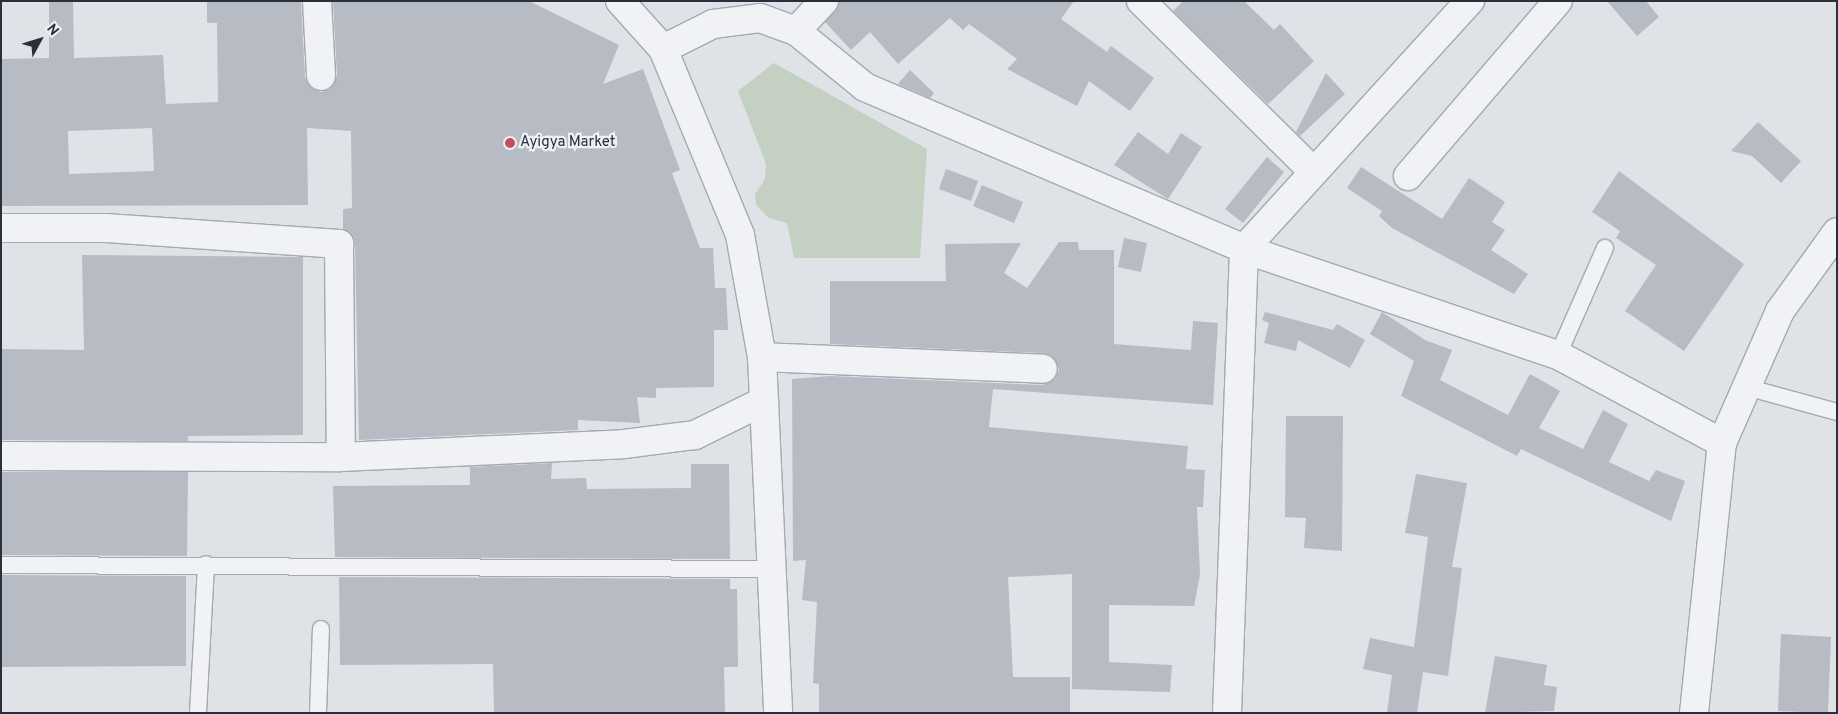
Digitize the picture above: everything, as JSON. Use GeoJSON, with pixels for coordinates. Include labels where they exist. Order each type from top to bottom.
{"type":"FeatureCollection","features":[{"type":"Feature","properties":{"kind":"street"},"geometry":{"type":"LineString","coordinates":[[316,1],[321,76]]}},
{"type":"Feature","properties":{"kind":"street"},"geometry":{"type":"LineString","coordinates":[[620,1],[663,49],[740,235],[762,357],[774,569],[778,713]]}},
{"type":"Feature","properties":{"kind":"street"},"geometry":{"type":"LineString","coordinates":[[796,31],[824,1]]}},
{"type":"Feature","properties":{"kind":"street"},"geometry":{"type":"LineString","coordinates":[[1141,1],[1314,172]]}},
{"type":"Feature","properties":{"kind":"street"},"geometry":{"type":"LineString","coordinates":[[1227,713],[1244,250],[1470,1]]}},
{"type":"Feature","properties":{"kind":"street"},"geometry":{"type":"LineString","coordinates":[[1408,176],[1558,1]]}},
{"type":"Feature","properties":{"kind":"street"},"geometry":{"type":"LineString","coordinates":[[663,49],[713,24],[760,18],[796,31],[865,87],[1244,250],[1558,355],[1722,443]]}},
{"type":"Feature","properties":{"kind":"street"},"geometry":{"type":"LineString","coordinates":[[1,228],[106,228],[339,244],[342,457]]}},
{"type":"Feature","properties":{"kind":"street"},"geometry":{"type":"LineString","coordinates":[[1694,713],[1722,443],[1780,311],[1837,232]]}},
{"type":"Feature","properties":{"kind":"street"},"geometry":{"type":"LineString","coordinates":[[762,357],[1042,369]]}},
{"type":"Feature","properties":{"kind":"street"},"geometry":{"type":"LineString","coordinates":[[1,456],[342,457],[633,443],[695,435],[764,401]]}},
{"type":"Feature","properties":{"kind":"lane"},"geometry":{"type":"LineString","coordinates":[[1558,355],[1605,248]]}},
{"type":"Feature","properties":{"kind":"lane"},"geometry":{"type":"LineString","coordinates":[[1746,387],[1837,412]]}},
{"type":"Feature","properties":{"kind":"lane"},"geometry":{"type":"LineString","coordinates":[[1,565],[206,564],[774,569]]}},
{"type":"Feature","properties":{"kind":"lane"},"geometry":{"type":"LineString","coordinates":[[198,713],[206,564]]}},
{"type":"Feature","properties":{"kind":"lane"},"geometry":{"type":"LineString","coordinates":[[318,713],[321,628]]}},
{"type":"Feature","properties":{"kind":"green space"},"geometry":{"type":"Polygon","coordinates":[[[774,63],[927,149],[920,258],[794,258],[787,223],[769,218],[756,205],[755,194],[765,179],[766,164],[738,91],[774,63]]]}},
{"type":"Feature","properties":{"kind":"building"},"geometry":{"type":"Polygon","coordinates":[[[49,1],[73,1],[74,58],[163,55],[166,104],[218,102],[217,23],[207,23],[207,1],[301,1],[305,77],[314,90],[321,92],[330,89],[337,76],[333,1],[529,1],[619,45],[603,84],[643,69],[680,170],[672,173],[700,248],[713,248],[715,288],[726,288],[728,330],[714,330],[714,387],[656,388],[656,398],[637,397],[640,423],[578,420],[578,430],[359,440],[355,244],[353,236],[343,229],[343,209],[352,208],[351,131],[307,128],[308,205],[1,206],[1,59],[49,58],[49,1]],[[152,128],[68,131],[69,174],[154,171],[152,128]]]}},
{"type":"Feature","properties":{"kind":"building"},"geometry":{"type":"Polygon","coordinates":[[[839,1],[1074,1],[1061,19],[1107,52],[1111,46],[1154,78],[1130,111],[1089,81],[1077,106],[1007,69],[1017,59],[969,24],[963,30],[950,18],[898,64],[870,32],[851,50],[825,22],[839,1]]]}},
{"type":"Feature","properties":{"kind":"building"},"geometry":{"type":"Polygon","coordinates":[[[1183,1],[1244,1],[1274,30],[1280,24],[1314,61],[1268,104],[1173,11],[1183,1]]]}},
{"type":"Feature","properties":{"kind":"building"},"geometry":{"type":"Polygon","coordinates":[[[1607,1],[1646,1],[1659,17],[1637,36],[1607,1]]]}},
{"type":"Feature","properties":{"kind":"building"},"geometry":{"type":"Polygon","coordinates":[[[910,70],[934,93],[930,98],[898,84],[910,70]]]}},
{"type":"Feature","properties":{"kind":"building"},"geometry":{"type":"Polygon","coordinates":[[[1326,73],[1345,94],[1300,136],[1296,132],[1326,73]]]}},
{"type":"Feature","properties":{"kind":"building"},"geometry":{"type":"Polygon","coordinates":[[[1758,122],[1801,161],[1781,183],[1752,156],[1731,151],[1758,122]]]}},
{"type":"Feature","properties":{"kind":"building"},"geometry":{"type":"Polygon","coordinates":[[[1138,132],[1168,154],[1181,133],[1202,147],[1168,199],[1114,165],[1138,132]]]}},
{"type":"Feature","properties":{"kind":"building"},"geometry":{"type":"Polygon","coordinates":[[[1267,157],[1284,172],[1243,223],[1225,209],[1267,157]]]}},
{"type":"Feature","properties":{"kind":"building"},"geometry":{"type":"Polygon","coordinates":[[[1361,167],[1442,219],[1469,178],[1505,202],[1492,222],[1505,230],[1491,250],[1528,274],[1514,294],[1392,228],[1379,216],[1382,211],[1347,188],[1361,167]]]}},
{"type":"Feature","properties":{"kind":"building"},"geometry":{"type":"Polygon","coordinates":[[[946,169],[978,181],[971,201],[939,189],[946,169]]]}},
{"type":"Feature","properties":{"kind":"building"},"geometry":{"type":"Polygon","coordinates":[[[1619,171],[1744,264],[1684,351],[1625,311],[1656,265],[1616,238],[1620,231],[1592,212],[1619,171]]]}},
{"type":"Feature","properties":{"kind":"building"},"geometry":{"type":"Polygon","coordinates":[[[982,185],[1023,202],[1014,223],[973,206],[982,185]]]}},
{"type":"Feature","properties":{"kind":"building"},"geometry":{"type":"Polygon","coordinates":[[[1124,238],[1147,243],[1141,272],[1118,267],[1124,238]]]}},
{"type":"Feature","properties":{"kind":"building"},"geometry":{"type":"Polygon","coordinates":[[[1059,242],[1078,242],[1079,250],[1114,250],[1114,344],[1191,350],[1193,321],[1218,323],[1213,405],[993,389],[989,427],[1188,446],[1186,469],[1205,470],[1203,507],[1197,507],[1200,575],[1194,606],[1109,605],[1109,662],[1172,665],[1170,692],[1072,689],[1072,574],[1008,577],[1013,677],[1070,677],[1070,713],[819,713],[819,684],[813,683],[817,602],[802,600],[806,560],[793,561],[792,379],[830,376],[1042,385],[1056,378],[1059,369],[1052,356],[1044,353],[830,344],[830,281],[946,281],[945,244],[1021,243],[1004,273],[1027,288],[1059,242]]]}},
{"type":"Feature","properties":{"kind":"building"},"geometry":{"type":"Polygon","coordinates":[[[82,255],[303,257],[303,435],[188,436],[188,441],[1,440],[1,349],[84,350],[82,255]]]}},
{"type":"Feature","properties":{"kind":"building"},"geometry":{"type":"Polygon","coordinates":[[[1265,312],[1333,330],[1337,324],[1365,340],[1350,368],[1298,340],[1296,351],[1264,343],[1269,323],[1262,320],[1265,312]]]}},
{"type":"Feature","properties":{"kind":"building"},"geometry":{"type":"Polygon","coordinates":[[[1382,312],[1425,340],[1452,350],[1440,380],[1508,415],[1530,374],[1560,391],[1539,428],[1583,449],[1603,410],[1628,424],[1609,462],[1649,481],[1656,470],[1685,481],[1671,521],[1521,449],[1517,456],[1401,396],[1414,361],[1370,334],[1382,312]]]}},
{"type":"Feature","properties":{"kind":"building"},"geometry":{"type":"Polygon","coordinates":[[[1286,416],[1343,416],[1342,551],[1304,548],[1306,518],[1285,517],[1286,416]]]}},
{"type":"Feature","properties":{"kind":"building"},"geometry":{"type":"Polygon","coordinates":[[[552,463],[551,479],[586,478],[587,489],[691,488],[691,464],[729,464],[730,559],[335,557],[333,486],[470,485],[470,467],[552,463]]]}},
{"type":"Feature","properties":{"kind":"building"},"geometry":{"type":"Polygon","coordinates":[[[1,472],[188,472],[187,556],[1,555],[1,472]]]}},
{"type":"Feature","properties":{"kind":"building"},"geometry":{"type":"Polygon","coordinates":[[[1416,474],[1467,483],[1452,567],[1462,568],[1448,676],[1423,672],[1417,713],[1387,713],[1392,675],[1363,669],[1370,638],[1414,647],[1428,537],[1405,533],[1416,474]]]}},
{"type":"Feature","properties":{"kind":"building"},"geometry":{"type":"Polygon","coordinates":[[[1,575],[186,576],[186,666],[1,667],[1,575]]]}},
{"type":"Feature","properties":{"kind":"building"},"geometry":{"type":"Polygon","coordinates":[[[339,577],[730,579],[730,589],[737,589],[738,667],[724,667],[725,713],[494,713],[493,664],[340,665],[339,577]]]}},
{"type":"Feature","properties":{"kind":"building"},"geometry":{"type":"Polygon","coordinates":[[[1781,634],[1831,637],[1828,713],[1778,711],[1781,634]]]}},
{"type":"Feature","properties":{"kind":"building"},"geometry":{"type":"Polygon","coordinates":[[[1495,656],[1547,665],[1544,685],[1557,687],[1554,711],[1485,713],[1495,656]]]}},
{"type":"Feature","properties":{"kind":"place","name":"Ayigya Market"},"geometry":{"type":"Point","coordinates":[510,143]}}]}
